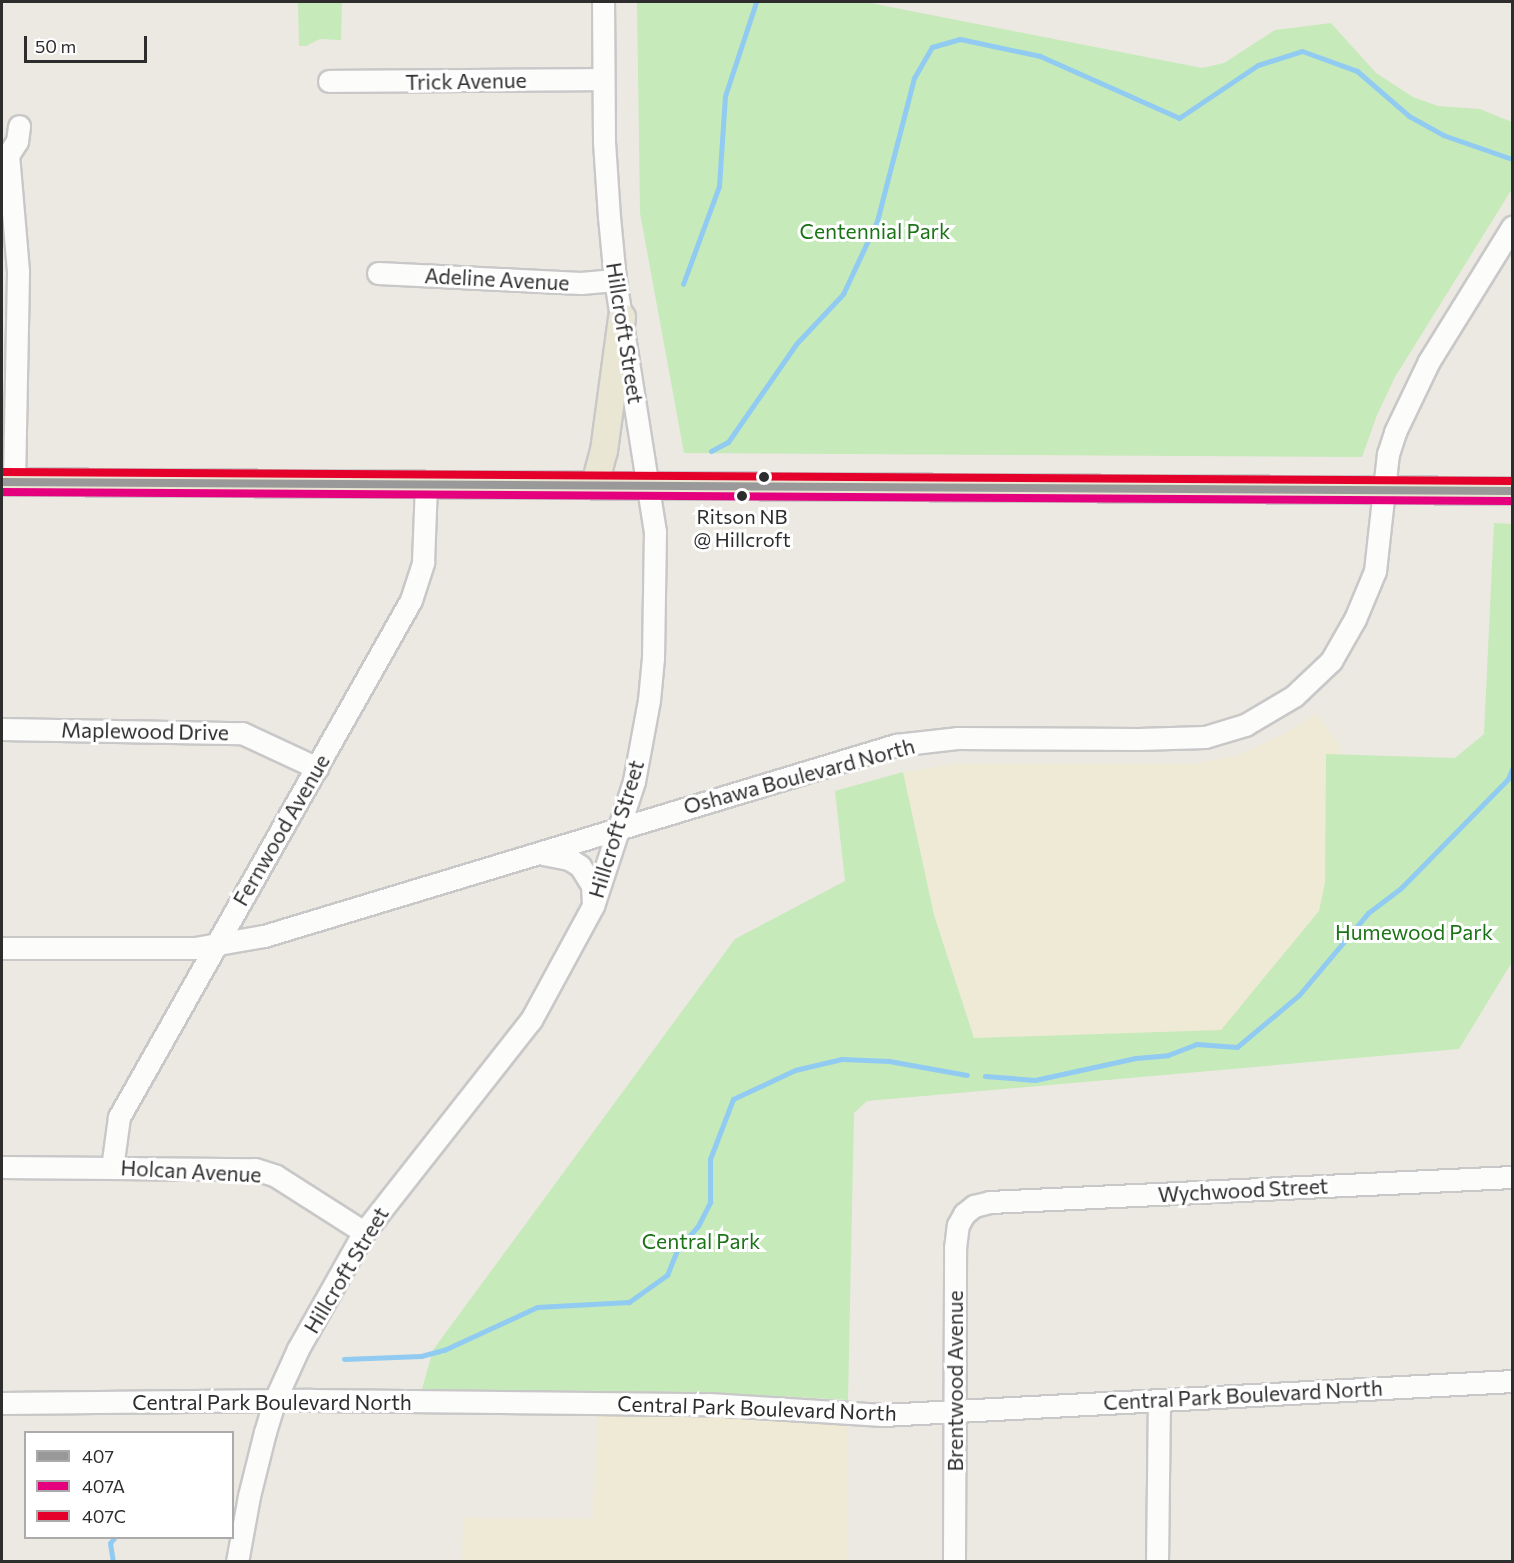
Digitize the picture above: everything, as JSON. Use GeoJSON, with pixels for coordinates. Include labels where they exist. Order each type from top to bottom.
{"type":"FeatureCollection","features":[{"type":"Feature","properties":{"kind":"main road"},"geometry":{"type":"LineString","coordinates":[[595,484],[604,451],[622,317]]}},
{"type":"Feature","properties":{"kind":"main road"},"geometry":{"type":"LineString","coordinates":[[8,482],[1385,488],[1512,491]]}},
{"type":"Feature","properties":{"kind":"street","name":"Hillcroft Street"},"geometry":{"type":"LineString","coordinates":[[237,1562],[249,1496],[274,1402],[298,1349],[364,1232],[531,1020],[593,906],[621,827],[643,741],[653,658],[655,532],[650,485],[615,280],[604,152],[603,2]]}},
{"type":"Feature","properties":{"kind":"street","name":"Trick Avenue"},"geometry":{"type":"LineString","coordinates":[[329,81],[603,79]]}},
{"type":"Feature","properties":{"kind":"street"},"geometry":{"type":"LineString","coordinates":[[8,482],[18,271],[8,155],[17,141],[19,126]]}},
{"type":"Feature","properties":{"kind":"street","name":"Oshawa Boulevard North"},"geometry":{"type":"LineString","coordinates":[[2,948],[195,948],[217,942],[264,936],[896,746],[957,738],[1138,740],[1204,737],[1245,725],[1294,696],[1331,661],[1356,619],[1375,571],[1388,454],[1404,409],[1429,361],[1512,227]]}},
{"type":"Feature","properties":{"kind":"street","name":"Adeline Avenue"},"geometry":{"type":"LineString","coordinates":[[378,273],[581,283],[615,280]]}},
{"type":"Feature","properties":{"kind":"street","name":"Fernwood Avenue"},"geometry":{"type":"LineString","coordinates":[[112,1168],[119,1117],[411,600],[423,562],[426,485]]}},
{"type":"Feature","properties":{"kind":"street","name":"Maplewood Drive"},"geometry":{"type":"LineString","coordinates":[[2,729],[242,733],[317,768]]}},
{"type":"Feature","properties":{"kind":"street"},"geometry":{"type":"LineString","coordinates":[[540,854],[569,859],[580,866],[592,885],[593,906]]}},
{"type":"Feature","properties":{"kind":"street","name":"Holcan Avenue"},"geometry":{"type":"LineString","coordinates":[[2,1167],[255,1169],[276,1176],[364,1232]]}},
{"type":"Feature","properties":{"kind":"street","name":"Wychwood Street"},"geometry":{"type":"LineString","coordinates":[[974,1206],[1000,1202],[1512,1177]]}},
{"type":"Feature","properties":{"kind":"street","name":"Brentwood Avenue"},"geometry":{"type":"LineString","coordinates":[[954,1562],[955,1248],[958,1225],[964,1215],[974,1206]]}},
{"type":"Feature","properties":{"kind":"street","name":"Central Park Boulevard North"},"geometry":{"type":"LineString","coordinates":[[2,1403],[708,1404],[883,1415],[1512,1381]]}},
{"type":"Feature","properties":{"kind":"street"},"geometry":{"type":"LineString","coordinates":[[1157,1562],[1159,1400]]}},
{"type":"Feature","properties":{"kind":"shaded area"},"geometry":{"type":"Polygon","coordinates":[[[1316,714],[1342,748],[1339,913],[1243,1029],[1179,1034],[974,1039],[934,915],[903,772],[954,764],[1193,764],[1238,755],[1278,737],[1316,714]]]}},
{"type":"Feature","properties":{"kind":"shaded area"},"geometry":{"type":"Polygon","coordinates":[[[598,1405],[848,1415],[848,1561],[462,1562],[463,1518],[593,1519],[598,1405]]]}},
{"type":"Feature","properties":{"kind":"green space"},"geometry":{"type":"Polygon","coordinates":[[[298,2],[342,2],[341,40],[320,39],[306,46],[299,46],[298,2]]]}},
{"type":"Feature","properties":{"kind":"green space","name":"Centennial Park"},"geometry":{"type":"Polygon","coordinates":[[[637,2],[865,2],[1202,68],[1224,63],[1275,30],[1331,23],[1376,73],[1413,97],[1438,106],[1480,109],[1512,122],[1512,189],[1395,377],[1377,415],[1362,457],[684,453],[640,213],[637,2]]]}},
{"type":"Feature","properties":{"kind":"green space","name":"Central Park"},"geometry":{"type":"Polygon","coordinates":[[[1494,523],[1512,524],[1512,962],[1459,1049],[867,1101],[854,1113],[848,1400],[706,1392],[422,1389],[433,1350],[735,939],[845,881],[835,791],[903,772],[934,915],[974,1038],[1221,1030],[1319,911],[1325,883],[1326,754],[1455,758],[1484,734],[1494,523]]]}},
{"type":"Feature","properties":{"kind":"waterway"},"geometry":{"type":"LineString","coordinates":[[683,284],[719,186],[725,96],[756,2]]}},
{"type":"Feature","properties":{"kind":"waterway"},"geometry":{"type":"LineString","coordinates":[[711,451],[728,442],[796,344],[843,294],[877,221],[914,78],[932,47],[960,39],[1040,56],[1179,118],[1258,65],[1302,51],[1357,71],[1409,116],[1443,135],[1512,159]]}},
{"type":"Feature","properties":{"kind":"waterway"},"geometry":{"type":"LineString","coordinates":[[985,1076],[1035,1080],[1136,1058],[1168,1055],[1196,1044],[1237,1047],[1299,995],[1368,913],[1401,888],[1508,779],[1512,769]]}},
{"type":"Feature","properties":{"kind":"waterway"},"geometry":{"type":"LineString","coordinates":[[344,1359],[421,1356],[444,1350],[537,1307],[629,1302],[667,1275],[677,1250],[698,1226],[710,1202],[710,1159],[733,1099],[795,1070],[842,1059],[889,1061],[967,1075]]}},
{"type":"Feature","properties":{"kind":"waterway"},"geometry":{"type":"LineString","coordinates":[[113,1539],[110,1543],[113,1562]]}},
{"type":"Feature","properties":{"kind":"transit line","name":"407C"},"geometry":{"type":"LineString","coordinates":[[2,472],[1512,481]]}},
{"type":"Feature","properties":{"kind":"transit line","name":"407"},"geometry":{"type":"LineString","coordinates":[[2,482],[1512,491]]}},
{"type":"Feature","properties":{"kind":"transit line","name":"407A"},"geometry":{"type":"LineString","coordinates":[[2,492],[1512,501]]}},
{"type":"Feature","properties":{"kind":"place","name":"Ritson NB @ Hillcroft"},"geometry":{"type":"Point","coordinates":[742,496]}},
{"type":"Feature","properties":{"kind":"park label","name":"Humewood Park"},"geometry":{"type":"Point","coordinates":[1414,932]}}]}
